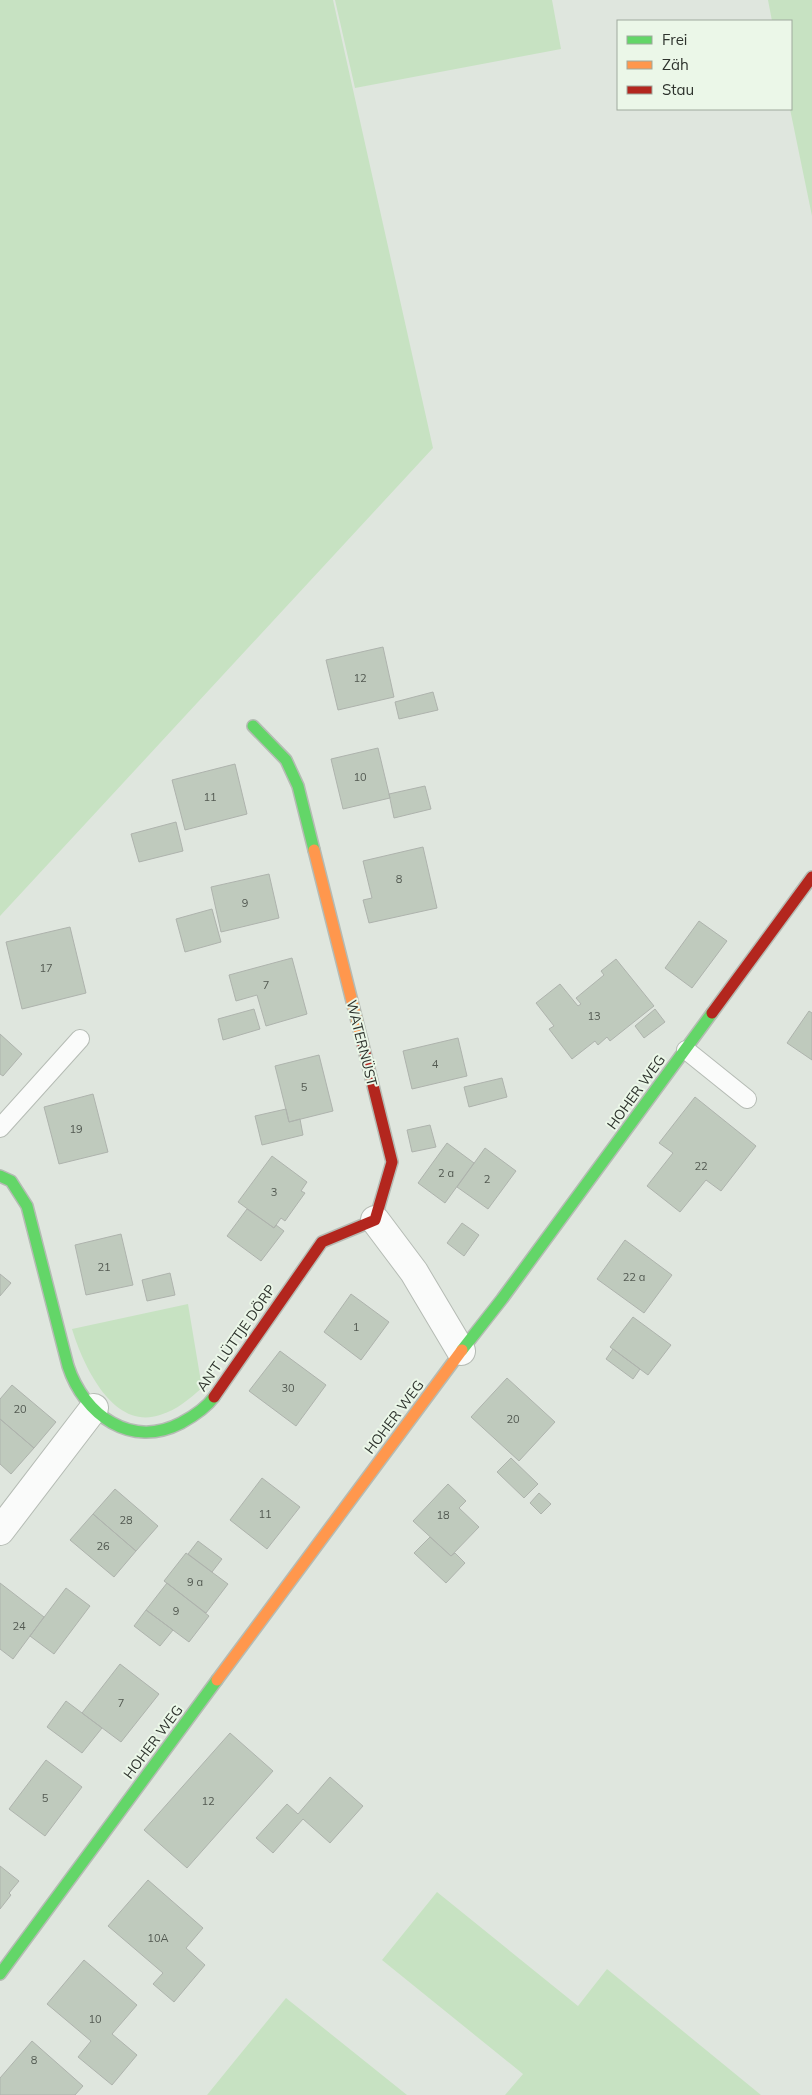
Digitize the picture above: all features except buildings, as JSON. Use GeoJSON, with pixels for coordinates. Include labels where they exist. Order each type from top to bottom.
{"type":"FeatureCollection","features":[{"type":"Feature","properties":{"kind":"street","name":"WATERNÜST"},"geometry":{"type":"LineString","coordinates":[[253,726],[286,760],[298,786],[392,1162],[375,1220]]}},
{"type":"Feature","properties":{"kind":"street","name":"HOHER WEG"},"geometry":{"type":"LineString","coordinates":[[0,1974],[686,1050],[812,877]]}},
{"type":"Feature","properties":{"kind":"street","name":"AN'T LÜTTJE DÖRP"},"geometry":{"type":"LineString","coordinates":[[0,1176],[11,1181],[26,1206],[74,1380],[94,1408],[118,1426],[137,1431],[156,1432],[183,1422],[208,1405],[322,1242],[375,1220]]}},
{"type":"Feature","properties":{"kind":"street"},"geometry":{"type":"LineString","coordinates":[[375,1220],[414,1272],[462,1351]]}},
{"type":"Feature","properties":{"kind":"street"},"geometry":{"type":"LineString","coordinates":[[0,1531],[94,1408]]}},
{"type":"Feature","properties":{"kind":"lane"},"geometry":{"type":"LineString","coordinates":[[0,1128],[80,1039]]}},
{"type":"Feature","properties":{"kind":"lane"},"geometry":{"type":"LineString","coordinates":[[686,1050],[747,1099]]}},
{"type":"Feature","properties":{"kind":"green space"},"geometry":{"type":"Polygon","coordinates":[[[0,0],[333,0],[433,448],[0,916],[0,0]]]}},
{"type":"Feature","properties":{"kind":"green space"},"geometry":{"type":"Polygon","coordinates":[[[335,0],[552,0],[561,49],[355,88],[335,0]]]}},
{"type":"Feature","properties":{"kind":"green space"},"geometry":{"type":"Polygon","coordinates":[[[768,0],[812,0],[812,216],[790,110],[792,110],[792,20],[772,20],[768,0]]]}},
{"type":"Feature","properties":{"kind":"green space"},"geometry":{"type":"Polygon","coordinates":[[[188,1304],[202,1388],[166,1413],[143,1417],[128,1413],[114,1404],[92,1376],[72,1329],[188,1304]]]}},
{"type":"Feature","properties":{"kind":"green space"},"geometry":{"type":"Polygon","coordinates":[[[437,1892],[578,2006],[607,1969],[761,2095],[505,2095],[523,2074],[382,1960],[437,1892]]]}},
{"type":"Feature","properties":{"kind":"green space"},"geometry":{"type":"Polygon","coordinates":[[[286,1998],[407,2095],[207,2095],[286,1998]]]}},
{"type":"Feature","properties":{"kind":"traffic: fast"},"geometry":{"type":"LineString","coordinates":[[253,726],[286,760],[298,786],[314,850]]}},
{"type":"Feature","properties":{"kind":"traffic: fast"},"geometry":{"type":"LineString","coordinates":[[462,1350],[502,1299],[712,1013]]}},
{"type":"Feature","properties":{"kind":"traffic: fast"},"geometry":{"type":"LineString","coordinates":[[0,1176],[11,1181],[27,1206],[68,1366],[75,1384],[85,1399],[112,1423],[127,1429],[144,1432],[162,1430],[181,1423],[191,1418],[214,1397]]}},
{"type":"Feature","properties":{"kind":"traffic: fast"},"geometry":{"type":"LineString","coordinates":[[0,1974],[217,1680]]}},
{"type":"Feature","properties":{"kind":"traffic: slow"},"geometry":{"type":"LineString","coordinates":[[314,850],[362,1041]]}},
{"type":"Feature","properties":{"kind":"traffic: slow"},"geometry":{"type":"LineString","coordinates":[[217,1680],[462,1350]]}},
{"type":"Feature","properties":{"kind":"traffic: jam"},"geometry":{"type":"LineString","coordinates":[[712,1013],[812,877]]}},
{"type":"Feature","properties":{"kind":"traffic: jam"},"geometry":{"type":"LineString","coordinates":[[214,1397],[322,1242],[375,1220],[392,1162],[362,1041]]}}]}
